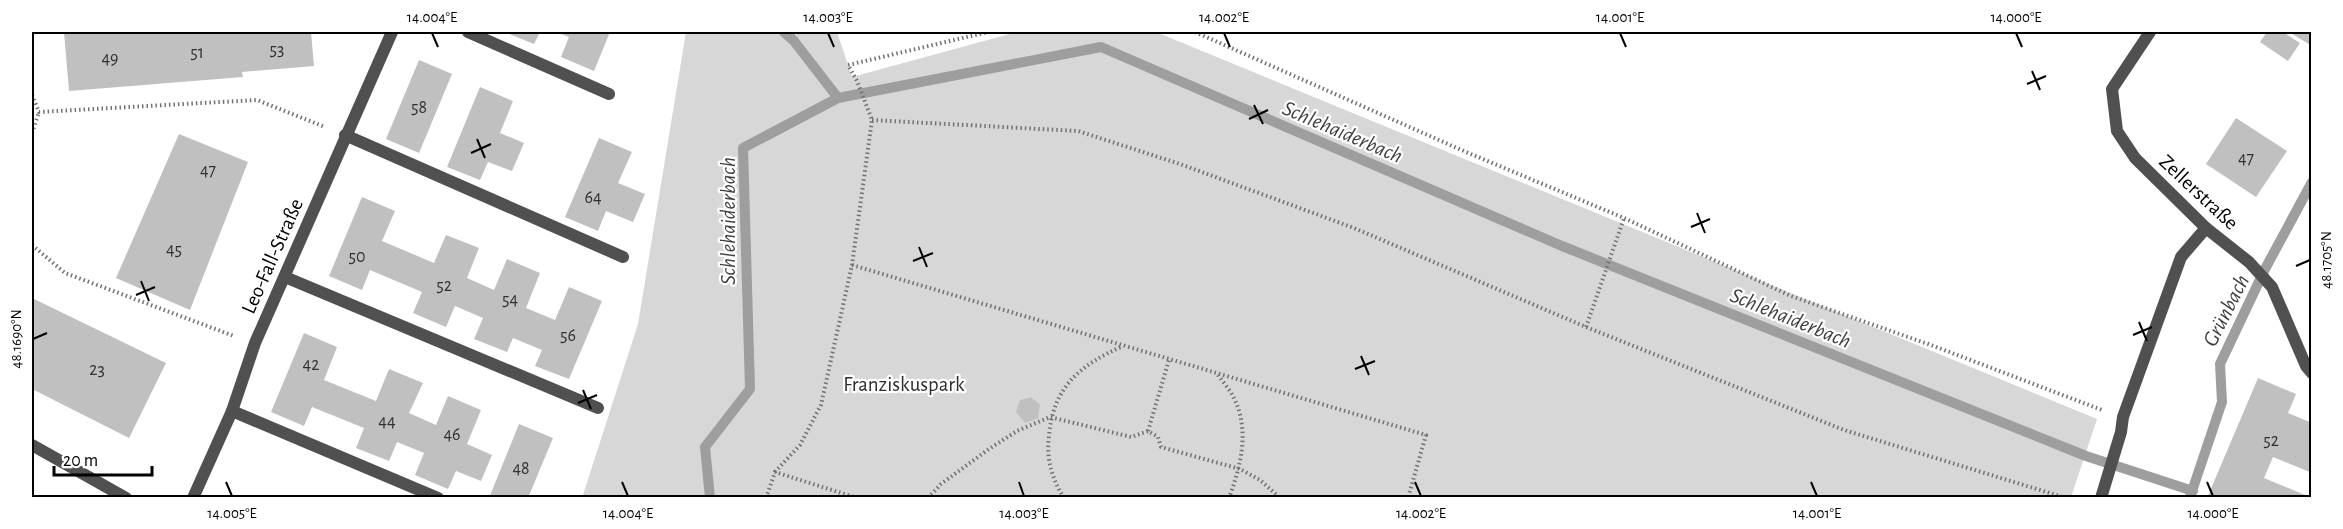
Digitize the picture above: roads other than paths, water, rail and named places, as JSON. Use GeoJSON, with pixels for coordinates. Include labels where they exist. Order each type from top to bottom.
{"type":"FeatureCollection","features":[{"type":"Feature","properties":{"kind":"street","name":"Leo-Fall-Straße"},"geometry":{"type":"LineString","coordinates":[[193,498],[232,411],[255,343],[392,32]]}},
{"type":"Feature","properties":{"kind":"street"},"geometry":{"type":"LineString","coordinates":[[468,32],[609,94]]}},
{"type":"Feature","properties":{"kind":"street","name":"Zellerstraße"},"geometry":{"type":"LineString","coordinates":[[2150,32],[2112,89],[2117,131],[2135,158],[2206,228],[2248,262],[2271,287],[2306,366],[2312,373]]}},
{"type":"Feature","properties":{"kind":"street"},"geometry":{"type":"LineString","coordinates":[[345,135],[623,257]]}},
{"type":"Feature","properties":{"kind":"street"},"geometry":{"type":"LineString","coordinates":[[2102,495],[2121,432],[2123,417],[2181,257],[2206,228]]}},
{"type":"Feature","properties":{"kind":"street"},"geometry":{"type":"LineString","coordinates":[[285,277],[598,408]]}},
{"type":"Feature","properties":{"kind":"street"},"geometry":{"type":"LineString","coordinates":[[232,411],[438,498]]}},
{"type":"Feature","properties":{"kind":"street"},"geometry":{"type":"LineString","coordinates":[[32,445],[126,498]]}},
{"type":"Feature","properties":{"kind":"waterway"},"geometry":{"type":"LineString","coordinates":[[784,32],[794,41],[838,98]]}},
{"type":"Feature","properties":{"kind":"waterway","name":"Schlehaiderbach"},"geometry":{"type":"LineString","coordinates":[[710,498],[705,447],[750,389],[743,148],[838,98],[1101,47],[1562,246],[2086,456],[2193,491]]}},
{"type":"Feature","properties":{"kind":"waterway","name":"Grünbach"},"geometry":{"type":"LineString","coordinates":[[2190,497],[2222,402],[2220,364],[2265,269],[2312,182]]}},
{"type":"Feature","properties":{"kind":"park label","name":"Franziskuspark"},"geometry":{"type":"Point","coordinates":[904,384]}}]}
